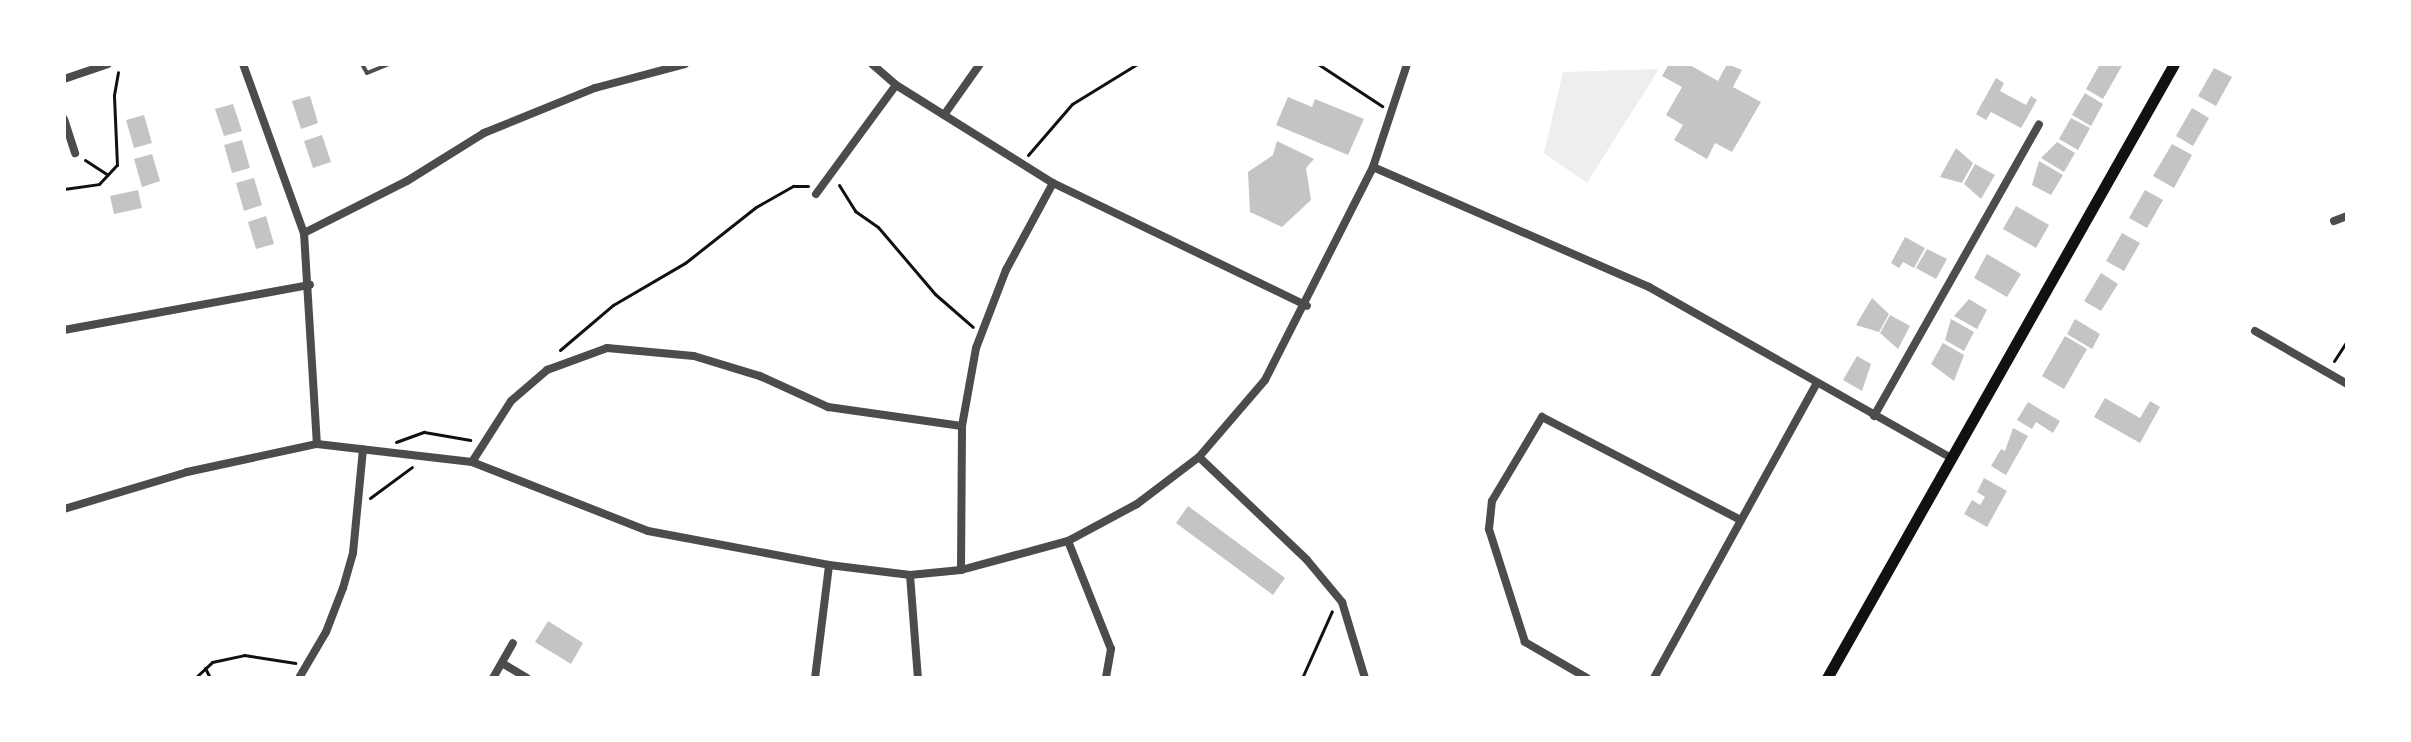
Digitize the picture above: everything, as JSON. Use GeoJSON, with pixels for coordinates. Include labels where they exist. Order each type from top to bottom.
{"type":"FeatureCollection","features":[{"type":"Feature","properties":{"kind":"main road"},"geometry":{"type":"LineString","coordinates":[[1827,678],[2174,64]]}},
{"type":"Feature","properties":{"kind":"street"},"geometry":{"type":"LineString","coordinates":[[64,79],[108,64]]}},
{"type":"Feature","properties":{"kind":"street"},"geometry":{"type":"LineString","coordinates":[[243,64],[304,233],[310,285],[317,444]]}},
{"type":"Feature","properties":{"kind":"street"},"geometry":{"type":"LineString","coordinates":[[304,233],[484,133],[595,88],[685,64]]}},
{"type":"Feature","properties":{"kind":"street"},"geometry":{"type":"LineString","coordinates":[[872,64],[896,85],[1053,183],[1307,306]]}},
{"type":"Feature","properties":{"kind":"street"},"geometry":{"type":"LineString","coordinates":[[944,115],[980,64]]}},
{"type":"Feature","properties":{"kind":"street"},"geometry":{"type":"LineString","coordinates":[[64,509],[187,472],[317,444],[472,462],[648,531],[829,565],[910,575],[961,570],[1068,541],[1137,504],[1199,457],[1265,380],[1307,306],[1373,167],[1407,64]]}},
{"type":"Feature","properties":{"kind":"street"},"geometry":{"type":"LineString","coordinates":[[818,191],[896,85]]}},
{"type":"Feature","properties":{"kind":"street"},"geometry":{"type":"LineString","coordinates":[[64,119],[75,153]]}},
{"type":"Feature","properties":{"kind":"street"},"geometry":{"type":"LineString","coordinates":[[1874,416],[2039,124]]}},
{"type":"Feature","properties":{"kind":"street"},"geometry":{"type":"LineString","coordinates":[[1373,167],[1649,287],[1950,457]]}},
{"type":"Feature","properties":{"kind":"street"},"geometry":{"type":"LineString","coordinates":[[961,570],[962,426],[982,334],[1006,270],[1053,183]]}},
{"type":"Feature","properties":{"kind":"street"},"geometry":{"type":"LineString","coordinates":[[2334,221],[2347,216]]}},
{"type":"Feature","properties":{"kind":"street"},"geometry":{"type":"LineString","coordinates":[[64,330],[310,285]]}},
{"type":"Feature","properties":{"kind":"street"},"geometry":{"type":"LineString","coordinates":[[2255,331],[2347,384]]}},
{"type":"Feature","properties":{"kind":"street"},"geometry":{"type":"LineString","coordinates":[[472,462],[511,401],[547,370],[607,348],[694,356],[760,376],[828,407],[962,426]]}},
{"type":"Feature","properties":{"kind":"street"},"geometry":{"type":"LineString","coordinates":[[1654,678],[1817,383]]}},
{"type":"Feature","properties":{"kind":"street"},"geometry":{"type":"LineString","coordinates":[[1587,678],[1525,642],[1489,529],[1492,501],[1542,417],[1741,520]]}},
{"type":"Feature","properties":{"kind":"street"},"geometry":{"type":"LineString","coordinates":[[299,678],[343,588],[357,508],[363,449]]}},
{"type":"Feature","properties":{"kind":"street"},"geometry":{"type":"LineString","coordinates":[[1199,457],[1307,560],[1342,602],[1365,678]]}},
{"type":"Feature","properties":{"kind":"street"},"geometry":{"type":"LineString","coordinates":[[1068,541],[1111,649],[1106,678]]}},
{"type":"Feature","properties":{"kind":"street"},"geometry":{"type":"LineString","coordinates":[[815,678],[829,565]]}},
{"type":"Feature","properties":{"kind":"street"},"geometry":{"type":"LineString","coordinates":[[910,575],[918,678]]}},
{"type":"Feature","properties":{"kind":"street"},"geometry":{"type":"LineString","coordinates":[[493,678],[513,643]]}},
{"type":"Feature","properties":{"kind":"street"},"geometry":{"type":"LineString","coordinates":[[502,663],[527,678]]}},
{"type":"Feature","properties":{"kind":"lane"},"geometry":{"type":"LineString","coordinates":[[362,64],[367,73],[389,64]]}},
{"type":"Feature","properties":{"kind":"path"},"geometry":{"type":"LineString","coordinates":[[64,189],[99,184],[117,165],[114,95],[120,64]]}},
{"type":"Feature","properties":{"kind":"path"},"geometry":{"type":"LineString","coordinates":[[1023,164],[1072,104],[1137,64]]}},
{"type":"Feature","properties":{"kind":"path"},"geometry":{"type":"LineString","coordinates":[[1318,64],[1393,113]]}},
{"type":"Feature","properties":{"kind":"path"},"geometry":{"type":"LineString","coordinates":[[75,153],[108,175]]}},
{"type":"Feature","properties":{"kind":"path"},"geometry":{"type":"LineString","coordinates":[[832,173],[855,211],[878,227],[935,294],[982,334]]}},
{"type":"Feature","properties":{"kind":"path"},"geometry":{"type":"LineString","coordinates":[[547,370],[561,349],[613,305],[685,263],[756,207],[793,186],[818,191]]}},
{"type":"Feature","properties":{"kind":"path"},"geometry":{"type":"LineString","coordinates":[[2326,372],[2347,341]]}},
{"type":"Feature","properties":{"kind":"path"},"geometry":{"type":"LineString","coordinates":[[384,452],[402,437],[424,432],[483,445]]}},
{"type":"Feature","properties":{"kind":"path"},"geometry":{"type":"LineString","coordinates":[[357,508],[425,457]]}},
{"type":"Feature","properties":{"kind":"path"},"geometry":{"type":"LineString","coordinates":[[1302,678],[1336,600]]}},
{"type":"Feature","properties":{"kind":"path"},"geometry":{"type":"LineString","coordinates":[[195,678],[205,668],[244,655],[306,666]]}},
{"type":"Feature","properties":{"kind":"path"},"geometry":{"type":"LineString","coordinates":[[205,668],[210,678]]}},
{"type":"Feature","properties":{"kind":"shaded area"},"geometry":{"type":"Polygon","coordinates":[[[1659,69],[1587,183],[1544,153],[1563,72],[1659,69]]]}},
{"type":"Feature","properties":{"kind":"building"},"geometry":{"type":"Polygon","coordinates":[[[1669,64],[1688,64],[1718,81],[1727,64],[1742,70],[1733,87],[1761,102],[1732,152],[1715,143],[1707,159],[1674,140],[1683,125],[1666,115],[1682,87],[1662,76],[1669,64]]]}},
{"type":"Feature","properties":{"kind":"building"},"geometry":{"type":"Polygon","coordinates":[[[2100,64],[2123,64],[2103,99],[2086,89],[2100,64]]]}},
{"type":"Feature","properties":{"kind":"building"},"geometry":{"type":"Polygon","coordinates":[[[2214,68],[2232,77],[2216,106],[2198,96],[2214,68]]]}},
{"type":"Feature","properties":{"kind":"building"},"geometry":{"type":"Polygon","coordinates":[[[1996,78],[2004,83],[2000,91],[2026,105],[2031,96],[2037,100],[2021,128],[1991,112],[1986,120],[1976,114],[1996,78]]]}},
{"type":"Feature","properties":{"kind":"building"},"geometry":{"type":"Polygon","coordinates":[[[2085,93],[2103,104],[2091,126],[2072,115],[2085,93]]]}},
{"type":"Feature","properties":{"kind":"building"},"geometry":{"type":"Polygon","coordinates":[[[310,96],[318,123],[301,129],[292,101],[310,96]]]}},
{"type":"Feature","properties":{"kind":"building"},"geometry":{"type":"Polygon","coordinates":[[[1288,97],[1312,107],[1315,99],[1364,119],[1348,155],[1276,125],[1288,97]]]}},
{"type":"Feature","properties":{"kind":"building"},"geometry":{"type":"Polygon","coordinates":[[[233,104],[242,131],[224,136],[215,109],[233,104]]]}},
{"type":"Feature","properties":{"kind":"building"},"geometry":{"type":"Polygon","coordinates":[[[2192,108],[2209,118],[2193,146],[2176,136],[2192,108]]]}},
{"type":"Feature","properties":{"kind":"building"},"geometry":{"type":"Polygon","coordinates":[[[144,115],[152,143],[134,148],[126,120],[144,115]]]}},
{"type":"Feature","properties":{"kind":"building"},"geometry":{"type":"Polygon","coordinates":[[[2071,118],[2090,128],[2078,150],[2059,139],[2071,118]]]}},
{"type":"Feature","properties":{"kind":"building"},"geometry":{"type":"Polygon","coordinates":[[[322,135],[331,162],[313,168],[304,141],[322,135]]]}},
{"type":"Feature","properties":{"kind":"building"},"geometry":{"type":"Polygon","coordinates":[[[242,140],[250,168],[232,173],[224,145],[242,140]]]}},
{"type":"Feature","properties":{"kind":"building"},"geometry":{"type":"Polygon","coordinates":[[[1277,141],[1314,159],[1306,168],[1311,200],[1282,227],[1250,212],[1248,172],[1273,155],[1277,141]]]}},
{"type":"Feature","properties":{"kind":"building"},"geometry":{"type":"Polygon","coordinates":[[[2057,142],[2075,153],[2064,172],[2041,158],[2057,142]]]}},
{"type":"Feature","properties":{"kind":"building"},"geometry":{"type":"Polygon","coordinates":[[[2172,144],[2192,155],[2174,188],[2153,176],[2172,144]]]}},
{"type":"Feature","properties":{"kind":"building"},"geometry":{"type":"Polygon","coordinates":[[[1956,148],[1973,163],[1962,183],[1940,177],[1956,148]]]}},
{"type":"Feature","properties":{"kind":"building"},"geometry":{"type":"Polygon","coordinates":[[[152,154],[160,181],[142,187],[134,159],[152,154]]]}},
{"type":"Feature","properties":{"kind":"building"},"geometry":{"type":"Polygon","coordinates":[[[2039,161],[2063,175],[2051,195],[2032,185],[2039,161]]]}},
{"type":"Feature","properties":{"kind":"building"},"geometry":{"type":"Polygon","coordinates":[[[1975,164],[1995,175],[1981,199],[1964,184],[1975,164]]]}},
{"type":"Feature","properties":{"kind":"building"},"geometry":{"type":"Polygon","coordinates":[[[254,178],[262,205],[244,211],[236,183],[254,178]]]}},
{"type":"Feature","properties":{"kind":"building"},"geometry":{"type":"Polygon","coordinates":[[[138,190],[142,208],[114,214],[110,196],[138,190]]]}},
{"type":"Feature","properties":{"kind":"building"},"geometry":{"type":"Polygon","coordinates":[[[2145,190],[2163,200],[2147,228],[2129,218],[2145,190]]]}},
{"type":"Feature","properties":{"kind":"building"},"geometry":{"type":"Polygon","coordinates":[[[2016,206],[2049,225],[2036,248],[2003,229],[2016,206]]]}},
{"type":"Feature","properties":{"kind":"building"},"geometry":{"type":"Polygon","coordinates":[[[266,216],[274,244],[256,249],[248,222],[266,216]]]}},
{"type":"Feature","properties":{"kind":"building"},"geometry":{"type":"Polygon","coordinates":[[[2122,233],[2140,243],[2124,271],[2106,261],[2122,233]]]}},
{"type":"Feature","properties":{"kind":"building"},"geometry":{"type":"Polygon","coordinates":[[[1905,237],[1925,248],[1914,268],[1903,262],[1899,268],[1891,263],[1905,237]]]}},
{"type":"Feature","properties":{"kind":"building"},"geometry":{"type":"Polygon","coordinates":[[[1927,249],[1947,259],[1936,279],[1916,268],[1927,249]]]}},
{"type":"Feature","properties":{"kind":"building"},"geometry":{"type":"Polygon","coordinates":[[[1987,254],[2021,274],[2007,297],[1974,278],[1987,254]]]}},
{"type":"Feature","properties":{"kind":"building"},"geometry":{"type":"Polygon","coordinates":[[[2101,273],[2118,284],[2101,311],[2084,301],[2101,273]]]}},
{"type":"Feature","properties":{"kind":"building"},"geometry":{"type":"Polygon","coordinates":[[[1872,298],[1889,314],[1879,332],[1856,325],[1872,298]]]}},
{"type":"Feature","properties":{"kind":"building"},"geometry":{"type":"Polygon","coordinates":[[[1969,299],[1987,310],[1977,329],[1954,316],[1969,299]]]}},
{"type":"Feature","properties":{"kind":"building"},"geometry":{"type":"Polygon","coordinates":[[[1890,315],[1910,326],[1898,349],[1880,333],[1890,315]]]}},
{"type":"Feature","properties":{"kind":"building"},"geometry":{"type":"Polygon","coordinates":[[[1951,319],[1974,332],[1964,351],[1945,340],[1951,319]]]}},
{"type":"Feature","properties":{"kind":"building"},"geometry":{"type":"Polygon","coordinates":[[[2075,319],[2100,334],[2092,349],[2067,334],[2075,319]]]}},
{"type":"Feature","properties":{"kind":"building"},"geometry":{"type":"Polygon","coordinates":[[[2065,336],[2087,349],[2064,389],[2042,376],[2065,336]]]}},
{"type":"Feature","properties":{"kind":"building"},"geometry":{"type":"Polygon","coordinates":[[[1943,343],[1964,355],[1954,381],[1931,364],[1943,343]]]}},
{"type":"Feature","properties":{"kind":"building"},"geometry":{"type":"Polygon","coordinates":[[[1857,356],[1871,364],[1862,391],[1843,380],[1857,356]]]}},
{"type":"Feature","properties":{"kind":"building"},"geometry":{"type":"Polygon","coordinates":[[[2105,398],[2140,418],[2150,401],[2160,407],[2140,443],[2094,417],[2105,398]]]}},
{"type":"Feature","properties":{"kind":"building"},"geometry":{"type":"Polygon","coordinates":[[[2028,402],[2060,421],[2053,433],[2036,422],[2032,429],[2017,420],[2028,402]]]}},
{"type":"Feature","properties":{"kind":"building"},"geometry":{"type":"Polygon","coordinates":[[[2013,428],[2028,436],[2006,475],[1991,466],[2001,449],[2005,451],[2013,428]]]}},
{"type":"Feature","properties":{"kind":"building"},"geometry":{"type":"Polygon","coordinates":[[[1984,478],[2007,491],[1987,527],[1964,514],[1972,500],[1980,505],[1985,497],[1977,492],[1984,478]]]}},
{"type":"Feature","properties":{"kind":"building"},"geometry":{"type":"Polygon","coordinates":[[[1188,506],[1285,578],[1273,595],[1176,523],[1188,506]]]}},
{"type":"Feature","properties":{"kind":"building"},"geometry":{"type":"Polygon","coordinates":[[[548,621],[583,643],[571,664],[535,642],[548,621]]]}}]}
